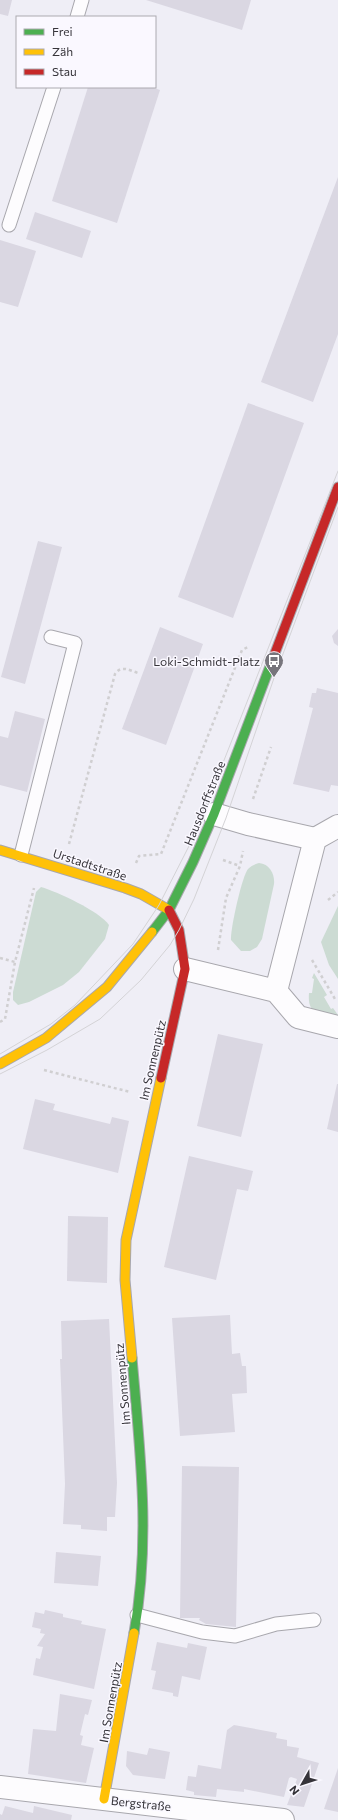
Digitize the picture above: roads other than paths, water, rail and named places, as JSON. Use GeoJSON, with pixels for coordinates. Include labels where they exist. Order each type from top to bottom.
{"type":"FeatureCollection","features":[{"type":"Feature","properties":{"kind":"street","name":"Hausdorffstraße"},"geometry":{"type":"LineString","coordinates":[[0,1064],[46,1038],[106,987],[138,950],[169,910],[193,862],[214,814],[338,487]]}},
{"type":"Feature","properties":{"kind":"street"},"geometry":{"type":"LineString","coordinates":[[214,814],[248,824],[315,839],[338,826]]}},
{"type":"Feature","properties":{"kind":"street"},"geometry":{"type":"LineString","coordinates":[[276,991],[315,839]]}},
{"type":"Feature","properties":{"kind":"street","name":"Urstadtstraße"},"geometry":{"type":"LineString","coordinates":[[0,850],[40,860],[125,888],[141,894],[169,910]]}},
{"type":"Feature","properties":{"kind":"street","name":"Im Sonnenpütz"},"geometry":{"type":"LineString","coordinates":[[104,1799],[140,1600],[144,1546],[144,1516],[125,1280],[126,1240],[184,968],[179,930],[169,910]]}},
{"type":"Feature","properties":{"kind":"street"},"geometry":{"type":"LineString","coordinates":[[184,968],[276,991],[298,1017],[338,1027]]}},
{"type":"Feature","properties":{"kind":"street","name":"Bergstraße"},"geometry":{"type":"LineString","coordinates":[[0,1787],[283,1820]]}},
{"type":"Feature","properties":{"kind":"lane"},"geometry":{"type":"LineString","coordinates":[[77,16],[82,0]]}},
{"type":"Feature","properties":{"kind":"lane"},"geometry":{"type":"LineString","coordinates":[[9,225],[54,88]]}},
{"type":"Feature","properties":{"kind":"lane"},"geometry":{"type":"LineString","coordinates":[[21,855],[75,643],[50,637]]}},
{"type":"Feature","properties":{"kind":"lane"},"geometry":{"type":"LineString","coordinates":[[137,1615],[202,1632],[235,1636],[276,1624],[314,1620]]}},
{"type":"Feature","properties":{"kind":"tram line"},"geometry":{"type":"LineString","coordinates":[[0,1054],[51,1024],[75,1005],[133,944],[159,905],[189,846],[338,471]]}},
{"type":"Feature","properties":{"kind":"tram line"},"geometry":{"type":"LineString","coordinates":[[0,1074],[47,1050],[100,1019],[141,980],[170,945],[179,930],[194,899],[226,818],[274,678],[338,507]]}},
{"type":"Feature","properties":{"kind":"place","name":"Loki-Schmidt-Platz"},"geometry":{"type":"Point","coordinates":[274,678]}}]}
